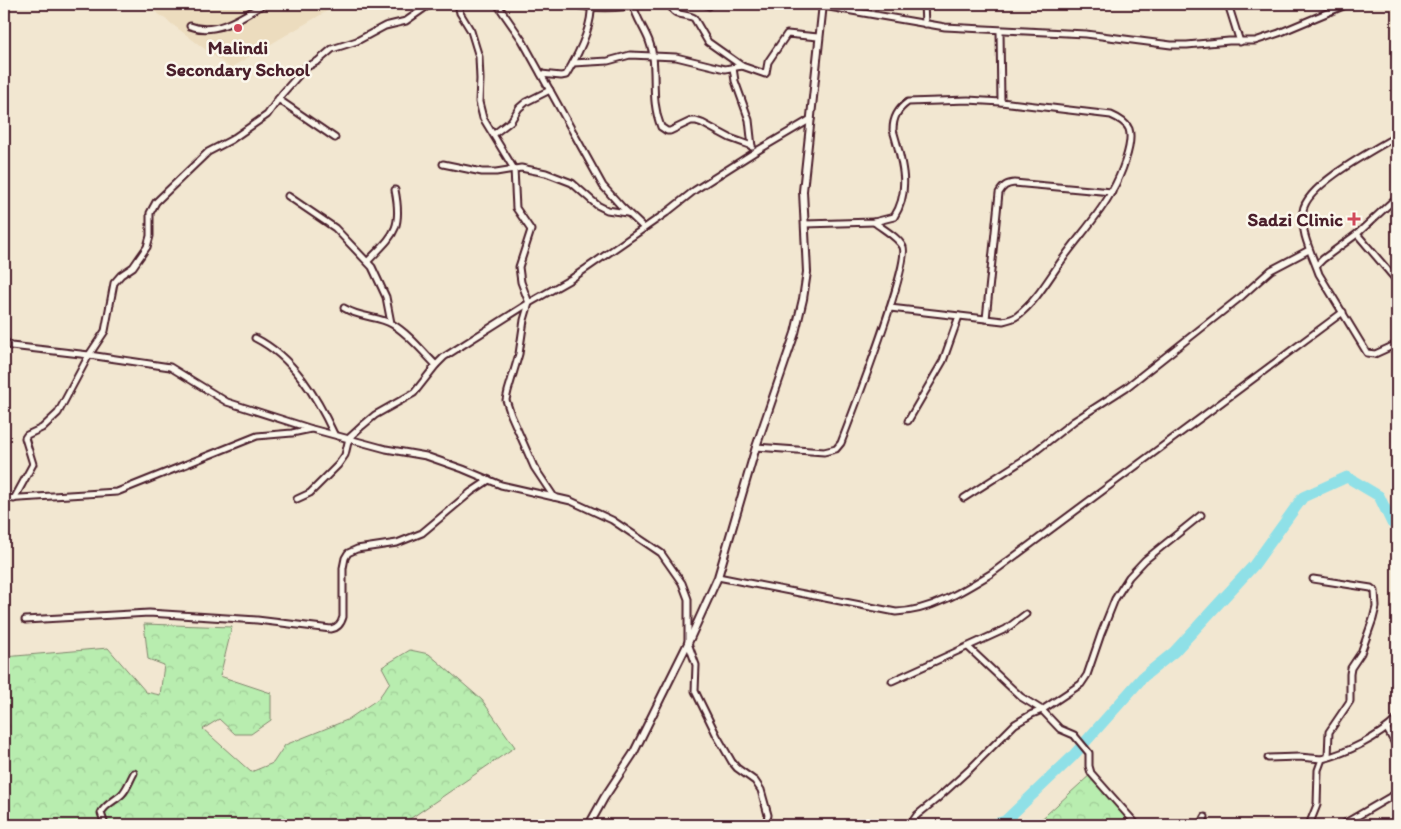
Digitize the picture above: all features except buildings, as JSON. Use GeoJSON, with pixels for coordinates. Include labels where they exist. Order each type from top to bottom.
{"type":"FeatureCollection","features":[{"type":"Feature","properties":{"kind":"street"},"geometry":{"type":"LineString","coordinates":[[190,26],[214,29],[236,20],[264,4]]}},
{"type":"Feature","properties":{"kind":"street"},"geometry":{"type":"LineString","coordinates":[[14,498],[33,464],[25,440],[26,436],[42,428],[58,413],[89,355],[105,331],[114,283],[120,275],[133,267],[149,243],[152,207],[208,152],[262,119],[299,73],[318,61],[330,50],[356,41],[385,26],[406,20],[435,4]]}},
{"type":"Feature","properties":{"kind":"street"},"geometry":{"type":"LineString","coordinates":[[458,4],[460,13],[471,31],[479,57],[479,108],[483,118],[514,169],[516,208],[530,230],[519,267],[521,282],[529,303],[524,320],[519,354],[506,400],[534,467],[554,497]]}},
{"type":"Feature","properties":{"kind":"street"},"geometry":{"type":"LineString","coordinates":[[498,4],[522,40],[603,186],[644,228]]}},
{"type":"Feature","properties":{"kind":"street"},"geometry":{"type":"LineString","coordinates":[[572,4],[635,5],[637,17],[647,34],[653,56],[654,98],[660,124],[664,130],[670,131],[691,122],[702,122],[730,138],[752,146]]}},
{"type":"Feature","properties":{"kind":"street"},"geometry":{"type":"LineString","coordinates":[[671,4],[674,12],[692,17],[708,42],[742,66],[763,74],[766,74],[768,62],[788,34],[818,37]]}},
{"type":"Feature","properties":{"kind":"street"},"geometry":{"type":"LineString","coordinates":[[924,4],[925,24]]}},
{"type":"Feature","properties":{"kind":"street"},"geometry":{"type":"LineString","coordinates":[[1228,4],[1240,42]]}},
{"type":"Feature","properties":{"kind":"street"},"geometry":{"type":"LineString","coordinates":[[589,825],[633,754],[688,643],[718,577],[756,447],[795,333],[807,272],[803,191],[818,37],[823,5],[925,24],[965,29],[1086,34],[1171,45],[1255,41],[1348,4]]}},
{"type":"Feature","properties":{"kind":"street"},"geometry":{"type":"LineString","coordinates":[[541,74],[564,76],[573,63],[589,27],[591,5]]}},
{"type":"Feature","properties":{"kind":"street"},"geometry":{"type":"LineString","coordinates":[[1000,31],[1001,102]]}},
{"type":"Feature","properties":{"kind":"street"},"geometry":{"type":"LineString","coordinates":[[573,63],[612,60],[626,56],[653,56],[676,57],[721,68],[742,66]]}},
{"type":"Feature","properties":{"kind":"street"},"geometry":{"type":"LineString","coordinates":[[733,68],[749,120],[752,146],[755,152]]}},
{"type":"Feature","properties":{"kind":"street"},"geometry":{"type":"LineString","coordinates":[[494,134],[511,121],[519,108],[526,102],[550,90]]}},
{"type":"Feature","properties":{"kind":"street"},"geometry":{"type":"LineString","coordinates":[[278,99],[335,138]]}},
{"type":"Feature","properties":{"kind":"street"},"geometry":{"type":"LineString","coordinates":[[804,224],[874,222],[894,216],[904,186],[904,171],[893,130],[895,117],[908,102],[1001,102],[1111,115],[1119,118],[1128,128],[1128,148],[1125,162],[1112,192],[1040,290],[1017,316],[1008,320],[890,308]]}},
{"type":"Feature","properties":{"kind":"street"},"geometry":{"type":"LineString","coordinates":[[297,500],[312,491],[338,466],[345,455],[349,438],[375,415],[414,393],[436,365],[452,351],[571,279],[695,190],[811,119]]}},
{"type":"Feature","properties":{"kind":"street"},"geometry":{"type":"LineString","coordinates":[[1397,136],[1319,186],[1305,202],[1303,220],[1303,228],[1319,274],[1366,353],[1375,354],[1397,344]]}},
{"type":"Feature","properties":{"kind":"street"},"geometry":{"type":"LineString","coordinates":[[443,164],[482,172],[527,169],[546,173],[566,180],[578,187],[602,208],[613,212],[628,213]]}},
{"type":"Feature","properties":{"kind":"street"},"geometry":{"type":"LineString","coordinates":[[986,318],[1000,193],[1006,184],[1014,183],[1112,192]]}},
{"type":"Feature","properties":{"kind":"street"},"geometry":{"type":"LineString","coordinates":[[368,262],[393,234],[398,218],[395,190]]}},
{"type":"Feature","properties":{"kind":"street"},"geometry":{"type":"LineString","coordinates":[[288,196],[335,228],[368,262],[376,273],[386,297],[391,323]]}},
{"type":"Feature","properties":{"kind":"street"},"geometry":{"type":"LineString","coordinates":[[1317,265],[1357,234],[1397,198]]}},
{"type":"Feature","properties":{"kind":"street"},"geometry":{"type":"LineString","coordinates":[[756,447],[829,452],[836,449],[840,443],[890,308],[903,251],[899,242],[874,222]]}},
{"type":"Feature","properties":{"kind":"street"},"geometry":{"type":"LineString","coordinates":[[1357,234],[1397,280]]}},
{"type":"Feature","properties":{"kind":"street"},"geometry":{"type":"LineString","coordinates":[[964,498],[1028,457],[1074,421],[1127,388],[1242,296],[1270,270],[1310,250]]}},
{"type":"Feature","properties":{"kind":"street"},"geometry":{"type":"LineString","coordinates":[[344,308],[359,316],[391,323],[406,334],[436,365]]}},
{"type":"Feature","properties":{"kind":"street"},"geometry":{"type":"LineString","coordinates":[[718,577],[896,612],[910,612],[940,602],[992,573],[1343,312]]}},
{"type":"Feature","properties":{"kind":"street"},"geometry":{"type":"LineString","coordinates":[[908,421],[943,360],[959,316]]}},
{"type":"Feature","properties":{"kind":"street"},"geometry":{"type":"LineString","coordinates":[[255,338],[275,350],[301,378],[319,404],[334,434]]}},
{"type":"Feature","properties":{"kind":"street"},"geometry":{"type":"LineString","coordinates":[[4,341],[11,346],[170,367],[227,402],[312,429],[386,449],[426,456],[488,480],[576,503],[612,520],[649,543],[666,558],[679,577],[686,594],[688,643],[696,665],[695,692],[732,762],[762,790],[768,815],[766,825]]}},
{"type":"Feature","properties":{"kind":"street"},"geometry":{"type":"LineString","coordinates":[[4,499],[117,492],[257,436],[312,429]]}},
{"type":"Feature","properties":{"kind":"street"},"geometry":{"type":"LineString","coordinates":[[26,620],[149,613],[257,620],[335,628],[340,625],[343,617],[344,568],[345,558],[348,553],[357,549],[397,544],[416,537],[488,480]]}},
{"type":"Feature","properties":{"kind":"street"},"geometry":{"type":"LineString","coordinates":[[910,825],[916,815],[938,798],[1015,724],[1042,710],[1085,678],[1112,606],[1129,577],[1145,560],[1201,515]]}},
{"type":"Feature","properties":{"kind":"street"},"geometry":{"type":"LineString","coordinates":[[1313,579],[1371,588],[1375,591],[1376,598],[1373,619],[1363,647],[1351,668],[1350,701],[1329,732],[1328,757]]}},
{"type":"Feature","properties":{"kind":"street"},"geometry":{"type":"LineString","coordinates":[[892,681],[968,648],[1006,629],[1026,614]]}},
{"type":"Feature","properties":{"kind":"street"},"geometry":{"type":"LineString","coordinates":[[968,648],[1021,697],[1042,710],[1060,729],[1074,735],[1089,753],[1091,773],[1137,825]]}},
{"type":"Feature","properties":{"kind":"street"},"geometry":{"type":"LineString","coordinates":[[1268,758],[1299,757],[1322,759],[1376,736],[1397,719]]}},
{"type":"Feature","properties":{"kind":"street"},"geometry":{"type":"LineString","coordinates":[[1387,729],[1397,746]]}},
{"type":"Feature","properties":{"kind":"street"},"geometry":{"type":"LineString","coordinates":[[1309,825],[1316,805],[1318,770],[1322,759]]}},
{"type":"Feature","properties":{"kind":"street"},"geometry":{"type":"LineString","coordinates":[[106,825],[101,813],[103,809],[126,790],[134,773]]}},
{"type":"Feature","properties":{"kind":"street"},"geometry":{"type":"LineString","coordinates":[[1342,825],[1397,793]]}},
{"type":"Feature","properties":{"kind":"street"},"geometry":{"type":"LineString","coordinates":[[1201,825],[1205,817]]}},
{"type":"Feature","properties":{"kind":"shaded area","name":"Malindi Secondary School"},"geometry":{"type":"Polygon","coordinates":[[[152,4],[339,4],[230,68],[152,9],[152,4]]]}},
{"type":"Feature","properties":{"kind":"green space"},"geometry":{"type":"Polygon","coordinates":[[[144,624],[232,627],[220,676],[271,693],[271,720],[251,734],[235,734],[219,719],[203,729],[251,772],[273,763],[285,745],[347,720],[378,699],[390,682],[382,667],[410,650],[429,654],[482,700],[515,747],[401,825],[4,825],[4,657],[108,648],[146,692],[160,695],[164,665],[148,659],[144,624]]]}},
{"type":"Feature","properties":{"kind":"green space"},"geometry":{"type":"Polygon","coordinates":[[[1092,773],[1133,825],[1035,825],[1092,773]]]}},
{"type":"Feature","properties":{"kind":"waterway"},"geometry":{"type":"LineString","coordinates":[[991,825],[1005,821],[1072,757],[1143,677],[1174,652],[1254,565],[1303,497],[1347,477],[1379,496],[1392,523],[1397,527]]}},
{"type":"Feature","properties":{"kind":"place","name":"Malindi Secondary School"},"geometry":{"type":"Point","coordinates":[238,28]}},
{"type":"Feature","properties":{"kind":"place","name":"Sadzi Clinic"},"geometry":{"type":"Point","coordinates":[1354,219]}}]}
